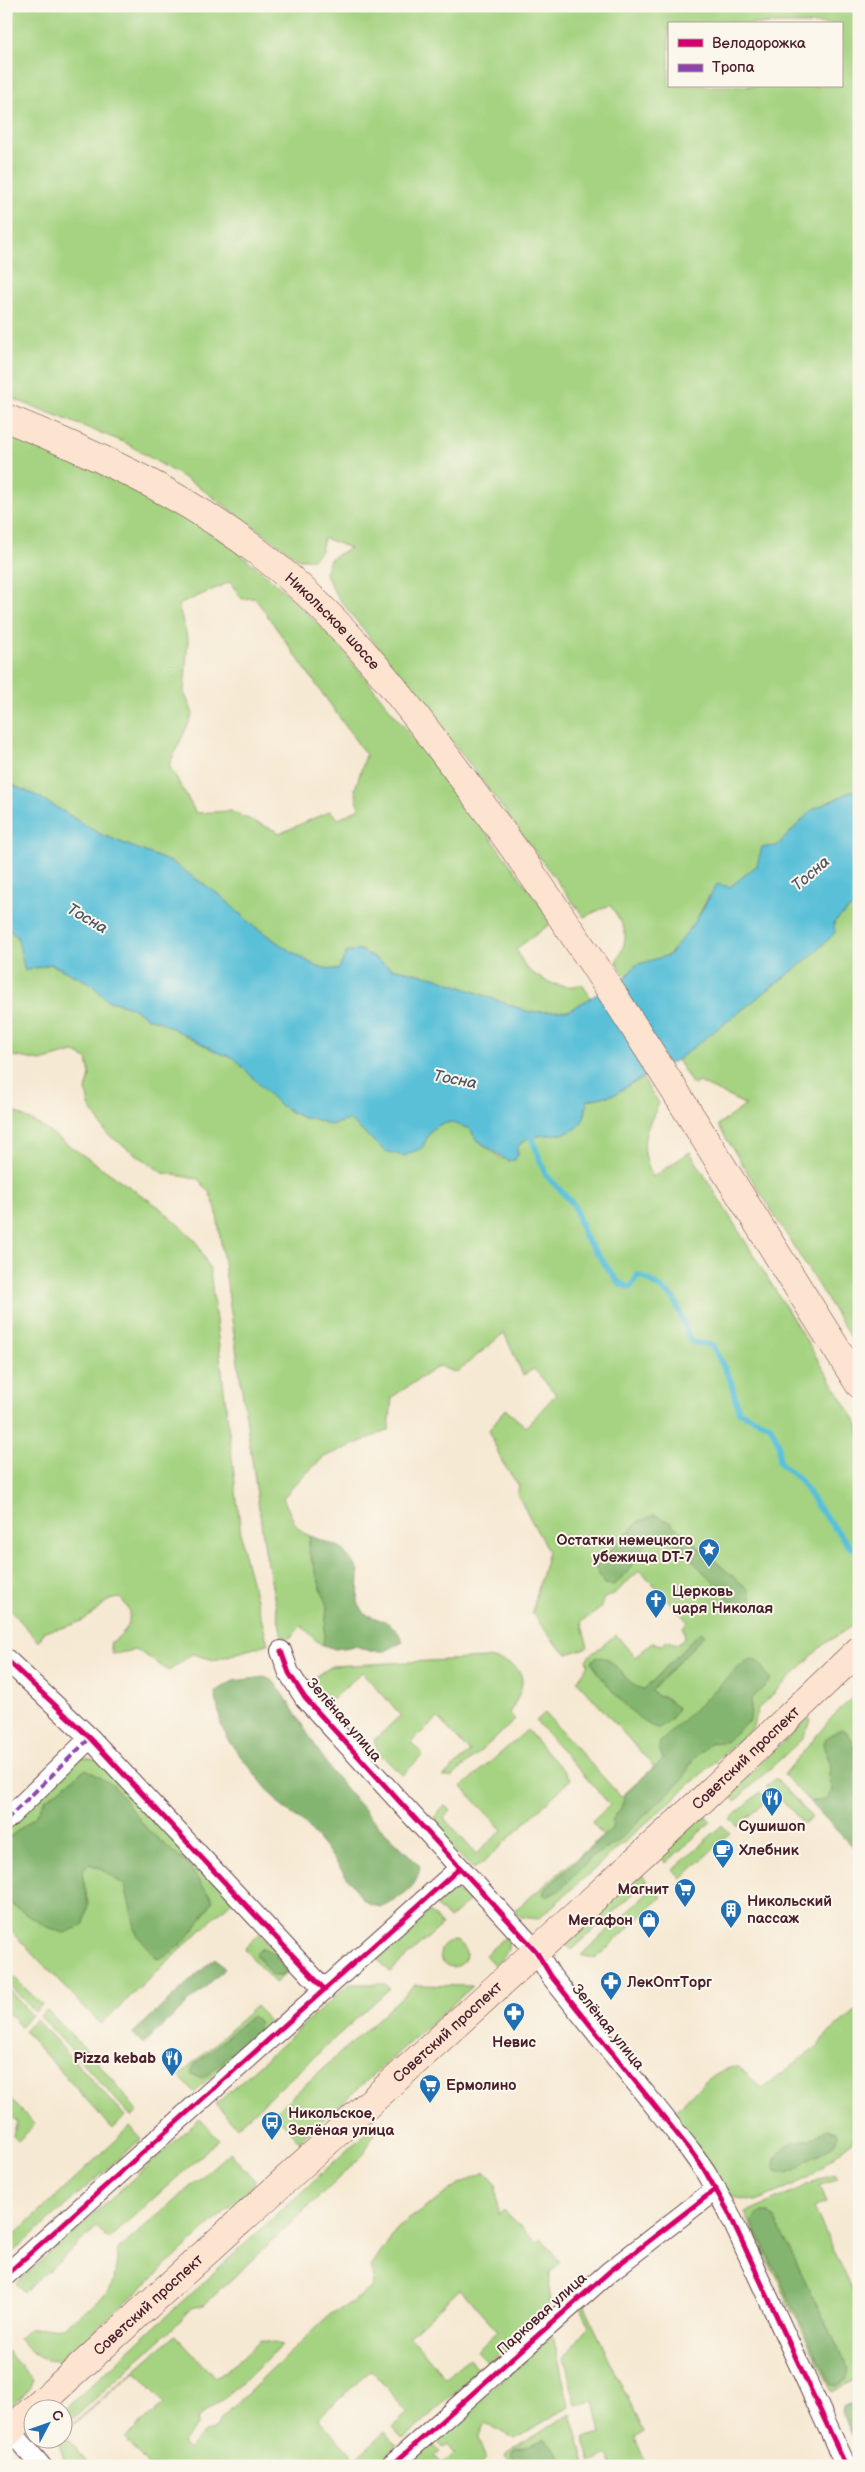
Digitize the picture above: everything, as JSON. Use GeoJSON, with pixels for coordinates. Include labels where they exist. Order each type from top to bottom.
{"type":"FeatureCollection","features":[{"type":"Feature","properties":{"kind":"main road","name":"Никольское шоссе"},"geometry":{"type":"LineString","coordinates":[[6,418],[101,457],[179,498],[268,560],[336,621],[420,720],[535,876],[570,927],[703,1134],[859,1384]]}},
{"type":"Feature","properties":{"kind":"main road","name":"Советский проспект"},"geometry":{"type":"LineString","coordinates":[[44,2400],[703,1799],[859,1650]]}},
{"type":"Feature","properties":{"kind":"main road","name":"Советский проспект"},"geometry":{"type":"LineString","coordinates":[[8,2432],[22,2420]]}},
{"type":"Feature","properties":{"kind":"street","name":"Зелёная улица"},"geometry":{"type":"LineString","coordinates":[[281,1651],[289,1673],[306,1698],[536,1951],[551,1976],[690,2150],[716,2189],[846,2466]]}},
{"type":"Feature","properties":{"kind":"street"},"geometry":{"type":"LineString","coordinates":[[6,1659],[90,1738],[325,1990]]}},
{"type":"Feature","properties":{"kind":"street"},"geometry":{"type":"LineString","coordinates":[[6,1820],[90,1738]]}},
{"type":"Feature","properties":{"kind":"street"},"geometry":{"type":"LineString","coordinates":[[6,2275],[460,1868]]}},
{"type":"Feature","properties":{"kind":"street","name":"Парковая улица"},"geometry":{"type":"LineString","coordinates":[[391,2466],[609,2272],[716,2189]]}},
{"type":"Feature","properties":{"kind":"street"},"geometry":{"type":"LineString","coordinates":[[8,2432],[41,2466]]}},
{"type":"Feature","properties":{"kind":"green space"},"geometry":{"type":"Polygon","coordinates":[[[6,6],[859,6],[859,788],[812,810],[758,865],[730,887],[709,896],[695,922],[669,955],[636,965],[626,977],[616,962],[624,945],[625,932],[610,905],[584,917],[461,753],[336,595],[325,573],[330,559],[350,548],[324,538],[321,551],[313,559],[299,559],[196,485],[124,442],[6,396],[6,6]]]}},
{"type":"Feature","properties":{"kind":"green space"},"geometry":{"type":"Polygon","coordinates":[[[6,431],[86,462],[165,503],[229,545],[270,578],[334,639],[464,802],[553,922],[516,949],[526,967],[538,977],[552,983],[567,986],[582,984],[591,998],[568,1011],[529,1012],[434,977],[391,968],[361,950],[347,952],[338,970],[317,967],[251,924],[221,896],[173,863],[100,834],[41,798],[6,782],[6,431]],[[230,582],[178,605],[188,640],[184,692],[193,714],[169,765],[196,813],[230,811],[281,833],[330,811],[339,819],[359,808],[355,789],[366,755],[255,598],[242,599],[230,582]]]}},
{"type":"Feature","properties":{"kind":"green space"},"geometry":{"type":"Polygon","coordinates":[[[859,901],[859,1351],[718,1125],[746,1105],[699,1082],[693,1085],[677,1060],[809,958],[834,922],[859,901]]]}},
{"type":"Feature","properties":{"kind":"green space"},"geometry":{"type":"Polygon","coordinates":[[[6,928],[17,936],[25,970],[50,964],[90,983],[107,1000],[131,1007],[148,1018],[159,1021],[217,1052],[234,1058],[287,1110],[303,1118],[312,1118],[330,1125],[349,1119],[385,1151],[422,1148],[431,1130],[441,1124],[451,1122],[470,1129],[476,1139],[502,1159],[518,1154],[517,1147],[528,1138],[542,1134],[563,1134],[585,1115],[588,1100],[616,1094],[630,1084],[643,1079],[659,1103],[647,1132],[644,1148],[648,1166],[653,1177],[690,1152],[859,1426],[859,1621],[823,1645],[758,1709],[752,1729],[538,1919],[521,1917],[515,1910],[603,1836],[592,1822],[610,1805],[536,1721],[545,1713],[621,1797],[654,1767],[577,1681],[588,1665],[586,1660],[589,1656],[616,1635],[635,1657],[652,1643],[662,1645],[667,1641],[677,1644],[685,1637],[683,1627],[688,1622],[640,1570],[614,1594],[604,1598],[600,1609],[581,1622],[588,1647],[568,1654],[555,1643],[532,1613],[548,1551],[517,1494],[519,1486],[502,1462],[489,1430],[505,1409],[526,1427],[556,1394],[534,1369],[523,1375],[504,1333],[456,1373],[439,1366],[392,1397],[389,1430],[324,1457],[283,1498],[296,1525],[310,1536],[309,1552],[327,1609],[323,1645],[301,1626],[290,1638],[282,1637],[265,1550],[216,1208],[209,1192],[198,1179],[163,1173],[107,1134],[89,1106],[86,1090],[90,1075],[87,1059],[73,1052],[41,1061],[8,1055],[6,1032],[10,1020],[6,1013],[6,928]]]}},
{"type":"Feature","properties":{"kind":"green space"},"geometry":{"type":"Polygon","coordinates":[[[6,1107],[39,1125],[159,1207],[196,1241],[210,1270],[243,1551],[268,1644],[214,1660],[192,1654],[169,1671],[137,1650],[112,1654],[110,1643],[122,1634],[126,1628],[129,1616],[125,1604],[120,1598],[106,1602],[80,1622],[44,1631],[39,1642],[6,1605],[6,1107]]]}},
{"type":"Feature","properties":{"kind":"green space"},"geometry":{"type":"Polygon","coordinates":[[[655,1515],[668,1521],[748,1589],[753,1602],[747,1610],[734,1604],[667,1534],[659,1535],[647,1543],[630,1569],[613,1585],[604,1584],[595,1567],[597,1563],[638,1522],[655,1515]]]}},
{"type":"Feature","properties":{"kind":"green space"},"geometry":{"type":"Polygon","coordinates":[[[310,1536],[340,1547],[359,1572],[358,1602],[365,1614],[388,1623],[400,1635],[403,1642],[385,1651],[370,1651],[356,1646],[335,1649],[323,1645],[327,1607],[308,1549],[310,1536]]]}},
{"type":"Feature","properties":{"kind":"green space"},"geometry":{"type":"Polygon","coordinates":[[[700,1632],[705,1634],[651,1691],[659,1697],[663,1696],[678,1708],[671,1719],[659,1728],[651,1726],[642,1720],[621,1701],[595,1669],[591,1661],[598,1657],[605,1658],[612,1662],[637,1687],[644,1690],[700,1632]]]}},
{"type":"Feature","properties":{"kind":"green space"},"geometry":{"type":"Polygon","coordinates":[[[486,1658],[510,1664],[521,1675],[520,1691],[509,1713],[515,1720],[452,1777],[443,1777],[470,1752],[438,1718],[411,1742],[423,1755],[402,1775],[380,1754],[374,1740],[401,1715],[362,1672],[328,1703],[308,1682],[332,1666],[486,1658]]]}},
{"type":"Feature","properties":{"kind":"green space"},"geometry":{"type":"Polygon","coordinates":[[[750,1659],[759,1663],[771,1679],[752,1699],[750,1720],[725,1742],[710,1743],[692,1761],[683,1779],[617,1842],[592,1857],[560,1890],[547,1897],[543,1894],[544,1890],[612,1828],[613,1819],[621,1808],[625,1794],[663,1760],[659,1747],[660,1742],[742,1664],[750,1659]]]}},
{"type":"Feature","properties":{"kind":"green space"},"geometry":{"type":"Polygon","coordinates":[[[266,1677],[275,1683],[331,1771],[370,1817],[420,1866],[412,1887],[381,1907],[371,1905],[362,1898],[328,1851],[306,1825],[280,1805],[230,1743],[221,1725],[215,1692],[233,1681],[266,1677]]]}},
{"type":"Feature","properties":{"kind":"green space"},"geometry":{"type":"Polygon","coordinates":[[[859,1692],[859,1757],[853,1748],[831,1734],[824,1743],[824,1748],[831,1764],[829,1776],[834,1791],[826,1799],[810,1802],[784,1775],[833,1716],[859,1692]]]}},
{"type":"Feature","properties":{"kind":"green space"},"geometry":{"type":"Polygon","coordinates":[[[809,1718],[811,1721],[802,1739],[735,1801],[728,1793],[809,1718]]]}},
{"type":"Feature","properties":{"kind":"green space"},"geometry":{"type":"Polygon","coordinates":[[[842,1729],[849,1734],[854,1750],[859,1757],[859,1854],[810,1802],[826,1799],[833,1791],[829,1777],[831,1765],[824,1743],[829,1736],[842,1729]]]}},
{"type":"Feature","properties":{"kind":"green space"},"geometry":{"type":"Polygon","coordinates":[[[527,1730],[571,1779],[482,1864],[473,1869],[443,1839],[434,1818],[444,1805],[451,1811],[444,1818],[476,1854],[502,1830],[462,1787],[527,1730]]]}},
{"type":"Feature","properties":{"kind":"green space"},"geometry":{"type":"Polygon","coordinates":[[[80,1757],[102,1761],[234,1899],[101,2024],[6,1926],[6,1827],[80,1757]]]}},
{"type":"Feature","properties":{"kind":"green space"},"geometry":{"type":"Polygon","coordinates":[[[86,1769],[113,1785],[147,1829],[187,1864],[213,1900],[183,1943],[175,1950],[157,1959],[137,1935],[125,1886],[100,1868],[89,1864],[82,1872],[88,1904],[84,1925],[64,1933],[45,1926],[6,1901],[6,1840],[36,1816],[45,1800],[86,1769]]]}},
{"type":"Feature","properties":{"kind":"green space"},"geometry":{"type":"Polygon","coordinates":[[[776,1778],[812,1818],[804,1824],[776,1793],[773,1795],[766,1787],[776,1778]]]}},
{"type":"Feature","properties":{"kind":"green space"},"geometry":{"type":"Polygon","coordinates":[[[760,1792],[767,1800],[738,1827],[730,1819],[760,1792]]]}},
{"type":"Feature","properties":{"kind":"green space"},"geometry":{"type":"Polygon","coordinates":[[[704,1814],[711,1822],[666,1863],[659,1855],[704,1814]]]}},
{"type":"Feature","properties":{"kind":"green space"},"geometry":{"type":"Polygon","coordinates":[[[722,1825],[730,1833],[681,1879],[673,1870],[722,1825]]]}},
{"type":"Feature","properties":{"kind":"green space"},"geometry":{"type":"Polygon","coordinates":[[[640,1873],[647,1881],[572,1950],[564,1943],[640,1873]]]}},
{"type":"Feature","properties":{"kind":"green space"},"geometry":{"type":"Polygon","coordinates":[[[654,1887],[662,1897],[595,1959],[581,1955],[654,1887]]]}},
{"type":"Feature","properties":{"kind":"green space"},"geometry":{"type":"Polygon","coordinates":[[[453,1890],[472,1899],[449,1919],[436,1905],[453,1890]]]}},
{"type":"Feature","properties":{"kind":"green space"},"geometry":{"type":"Polygon","coordinates":[[[429,1911],[442,1925],[390,1972],[377,1958],[429,1911]]]}},
{"type":"Feature","properties":{"kind":"green space"},"geometry":{"type":"Polygon","coordinates":[[[259,1934],[291,1969],[275,1983],[244,1949],[259,1934]]]}},
{"type":"Feature","properties":{"kind":"green space"},"geometry":{"type":"Polygon","coordinates":[[[505,1937],[508,1949],[495,1966],[485,1955],[505,1937]]]}},
{"type":"Feature","properties":{"kind":"green space"},"geometry":{"type":"Polygon","coordinates":[[[453,1941],[462,1945],[466,1954],[462,1963],[453,1967],[444,1963],[440,1954],[444,1945],[453,1941]]]}},
{"type":"Feature","properties":{"kind":"green space"},"geometry":{"type":"Polygon","coordinates":[[[262,1948],[270,1951],[279,1960],[285,1972],[282,1976],[272,1976],[256,1954],[262,1948]]]}},
{"type":"Feature","properties":{"kind":"green space"},"geometry":{"type":"Polygon","coordinates":[[[215,1958],[225,1969],[143,2044],[133,2033],[215,1958]]]}},
{"type":"Feature","properties":{"kind":"green space"},"geometry":{"type":"Polygon","coordinates":[[[6,1969],[42,2005],[35,2012],[6,1982],[6,1969]]]}},
{"type":"Feature","properties":{"kind":"green space"},"geometry":{"type":"Polygon","coordinates":[[[349,1984],[386,1984],[390,1988],[237,2127],[216,2104],[349,1984]]]}},
{"type":"Feature","properties":{"kind":"green space"},"geometry":{"type":"Polygon","coordinates":[[[415,1985],[473,1986],[299,2141],[274,2113],[415,1985]]]}},
{"type":"Feature","properties":{"kind":"green space"},"geometry":{"type":"Polygon","coordinates":[[[6,1987],[32,2015],[20,2026],[6,2011],[6,1987]]]}},
{"type":"Feature","properties":{"kind":"green space"},"geometry":{"type":"Polygon","coordinates":[[[256,2006],[270,2023],[194,2092],[179,2076],[256,2006]]]}},
{"type":"Feature","properties":{"kind":"green space"},"geometry":{"type":"Polygon","coordinates":[[[859,2007],[859,2135],[810,2177],[780,2191],[756,2201],[739,2198],[728,2192],[673,2117],[674,2112],[695,2090],[721,2071],[730,2068],[739,2067],[763,2089],[819,2045],[823,2038],[859,2007]]]}},
{"type":"Feature","properties":{"kind":"green space"},"geometry":{"type":"Polygon","coordinates":[[[47,2010],[96,2060],[138,2112],[132,2117],[40,2016],[47,2010]]]}},
{"type":"Feature","properties":{"kind":"green space"},"geometry":{"type":"Polygon","coordinates":[[[252,2016],[259,2022],[258,2031],[210,2073],[202,2078],[193,2076],[191,2073],[194,2065],[252,2016]]]}},
{"type":"Feature","properties":{"kind":"green space"},"geometry":{"type":"Polygon","coordinates":[[[36,2019],[125,2116],[113,2129],[24,2031],[36,2019]]]}},
{"type":"Feature","properties":{"kind":"green space"},"geometry":{"type":"Polygon","coordinates":[[[6,2094],[35,2125],[18,2141],[13,2136],[17,2122],[6,2110],[6,2094]]]}},
{"type":"Feature","properties":{"kind":"green space"},"geometry":{"type":"Polygon","coordinates":[[[200,2119],[219,2140],[108,2239],[97,2227],[24,2292],[16,2283],[200,2119]]]}},
{"type":"Feature","properties":{"kind":"green space"},"geometry":{"type":"Polygon","coordinates":[[[130,2127],[141,2139],[6,2258],[6,2243],[130,2127]]]}},
{"type":"Feature","properties":{"kind":"green space"},"geometry":{"type":"Polygon","coordinates":[[[370,2129],[374,2133],[364,2154],[204,2305],[192,2308],[173,2328],[72,2420],[72,2403],[370,2129]]]}},
{"type":"Feature","properties":{"kind":"green space"},"geometry":{"type":"Polygon","coordinates":[[[827,2129],[836,2132],[838,2136],[829,2148],[821,2154],[807,2159],[793,2171],[781,2173],[776,2171],[774,2167],[775,2159],[785,2146],[794,2142],[810,2140],[827,2129]]]}},
{"type":"Feature","properties":{"kind":"green space"},"geometry":{"type":"Polygon","coordinates":[[[230,2152],[255,2181],[254,2185],[63,2360],[43,2359],[28,2349],[19,2338],[29,2329],[63,2327],[107,2293],[114,2282],[118,2250],[230,2152]]]}},
{"type":"Feature","properties":{"kind":"green space"},"geometry":{"type":"Polygon","coordinates":[[[485,2172],[496,2184],[498,2215],[504,2210],[537,2243],[542,2239],[560,2262],[550,2273],[549,2307],[489,2363],[477,2351],[498,2331],[460,2289],[409,2336],[445,2377],[469,2358],[480,2370],[403,2439],[392,2427],[408,2413],[371,2370],[318,2418],[355,2459],[385,2432],[398,2445],[374,2466],[149,2466],[125,2438],[164,2403],[135,2371],[72,2426],[175,2335],[215,2378],[235,2364],[260,2340],[282,2345],[240,2385],[199,2417],[198,2425],[181,2443],[187,2450],[205,2432],[214,2430],[221,2419],[329,2315],[354,2301],[371,2288],[374,2277],[371,2267],[398,2227],[459,2184],[485,2172]]]}},
{"type":"Feature","properties":{"kind":"green space"},"geometry":{"type":"Polygon","coordinates":[[[834,2173],[837,2178],[820,2186],[827,2202],[814,2208],[859,2304],[859,2378],[832,2392],[745,2213],[834,2173]]]}},
{"type":"Feature","properties":{"kind":"green space"},"geometry":{"type":"Polygon","coordinates":[[[761,2212],[767,2212],[774,2217],[849,2370],[846,2380],[837,2386],[831,2385],[752,2222],[755,2216],[761,2212]]]}},
{"type":"Feature","properties":{"kind":"green space"},"geometry":{"type":"Polygon","coordinates":[[[583,2304],[644,2432],[635,2438],[647,2466],[612,2466],[608,2455],[591,2463],[584,2438],[601,2433],[594,2401],[576,2405],[564,2357],[589,2326],[580,2307],[583,2304]]]}},
{"type":"Feature","properties":{"kind":"green space"},"geometry":{"type":"Polygon","coordinates":[[[553,2336],[569,2406],[516,2439],[485,2424],[478,2438],[486,2460],[478,2466],[402,2466],[430,2440],[440,2452],[435,2456],[442,2464],[455,2453],[448,2444],[443,2448],[433,2438],[553,2336]]]}},
{"type":"Feature","properties":{"kind":"green space"},"geometry":{"type":"Polygon","coordinates":[[[6,2350],[33,2380],[29,2390],[6,2410],[6,2350]]]}},
{"type":"Feature","properties":{"kind":"green space"},"geometry":{"type":"Polygon","coordinates":[[[852,2404],[859,2407],[859,2449],[842,2412],[843,2406],[852,2404]]]}},
{"type":"Feature","properties":{"kind":"green space"},"geometry":{"type":"Polygon","coordinates":[[[571,2413],[586,2466],[513,2466],[505,2455],[571,2413]]]}},
{"type":"Feature","properties":{"kind":"green space"},"geometry":{"type":"Polygon","coordinates":[[[544,2440],[556,2450],[564,2466],[518,2466],[512,2455],[515,2451],[544,2440]]]}},
{"type":"Feature","properties":{"kind":"green space"},"geometry":{"type":"Polygon","coordinates":[[[72,2444],[91,2466],[68,2466],[65,2463],[61,2450],[72,2450],[72,2444]]]}},
{"type":"Feature","properties":{"kind":"water","name":"Тосна"},"geometry":{"type":"Polygon","coordinates":[[[6,782],[41,798],[100,834],[173,863],[221,896],[251,924],[317,967],[338,970],[347,952],[361,950],[391,968],[434,977],[529,1012],[568,1011],[626,977],[636,965],[669,955],[695,922],[717,884],[730,887],[757,865],[762,847],[777,846],[812,810],[859,788],[859,901],[834,922],[835,933],[809,958],[677,1060],[630,1084],[616,1094],[588,1100],[583,1121],[574,1129],[566,1133],[532,1137],[517,1147],[518,1154],[515,1160],[508,1161],[476,1139],[470,1129],[451,1122],[441,1124],[431,1130],[422,1148],[404,1156],[385,1151],[349,1120],[330,1125],[312,1118],[303,1118],[278,1104],[234,1058],[217,1052],[159,1021],[148,1018],[131,1007],[107,1000],[90,983],[51,964],[25,971],[17,936],[6,928],[6,782]]]}},
{"type":"Feature","properties":{"kind":"waterway"},"geometry":{"type":"LineString","coordinates":[[529,1131],[546,1175],[574,1205],[584,1236],[619,1283],[630,1288],[638,1275],[649,1280],[674,1298],[691,1342],[712,1345],[730,1379],[739,1412],[770,1425],[779,1444],[779,1462],[800,1480],[817,1506],[851,1548]]}},
{"type":"Feature","properties":{"kind":"marked path"},"geometry":{"type":"LineString","coordinates":[[6,1820],[90,1738]]}},
{"type":"Feature","properties":{"kind":"cycle path"},"geometry":{"type":"LineString","coordinates":[[281,1651],[289,1673],[305,1698],[536,1951],[551,1976],[705,2171],[728,2211],[846,2466]]}},
{"type":"Feature","properties":{"kind":"cycle path"},"geometry":{"type":"LineString","coordinates":[[6,1659],[90,1738],[325,1990]]}},
{"type":"Feature","properties":{"kind":"cycle path"},"geometry":{"type":"LineString","coordinates":[[6,2275],[460,1868]]}},
{"type":"Feature","properties":{"kind":"cycle path"},"geometry":{"type":"LineString","coordinates":[[391,2466],[609,2272],[716,2189]]}},
{"type":"Feature","properties":{"kind":"place","name":"Остатки немецкого убежища DT-7"},"geometry":{"type":"Point","coordinates":[709,1568]}},
{"type":"Feature","properties":{"kind":"place","name":"Церковь царя Николая"},"geometry":{"type":"Point","coordinates":[656,1619]}},
{"type":"Feature","properties":{"kind":"place","name":"Сушишоп"},"geometry":{"type":"Point","coordinates":[772,1817]}},
{"type":"Feature","properties":{"kind":"place","name":"Хлебник"},"geometry":{"type":"Point","coordinates":[723,1869]}},
{"type":"Feature","properties":{"kind":"place","name":"Магнит"},"geometry":{"type":"Point","coordinates":[685,1908]}},
{"type":"Feature","properties":{"kind":"place","name":"Никольский пассаж"},"geometry":{"type":"Point","coordinates":[731,1929]}},
{"type":"Feature","properties":{"kind":"place","name":"Мегафон"},"geometry":{"type":"Point","coordinates":[649,1939]}},
{"type":"Feature","properties":{"kind":"place","name":"ЛекОптТорг"},"geometry":{"type":"Point","coordinates":[611,2001]}},
{"type":"Feature","properties":{"kind":"place","name":"Невис"},"geometry":{"type":"Point","coordinates":[514,2032]}},
{"type":"Feature","properties":{"kind":"place","name":"Pizza kebab"},"geometry":{"type":"Point","coordinates":[172,2077]}},
{"type":"Feature","properties":{"kind":"place","name":"Ермолино"},"geometry":{"type":"Point","coordinates":[430,2104]}},
{"type":"Feature","properties":{"kind":"place","name":"Никольское, Зелёная улица"},"geometry":{"type":"Point","coordinates":[272,2141]}}]}
